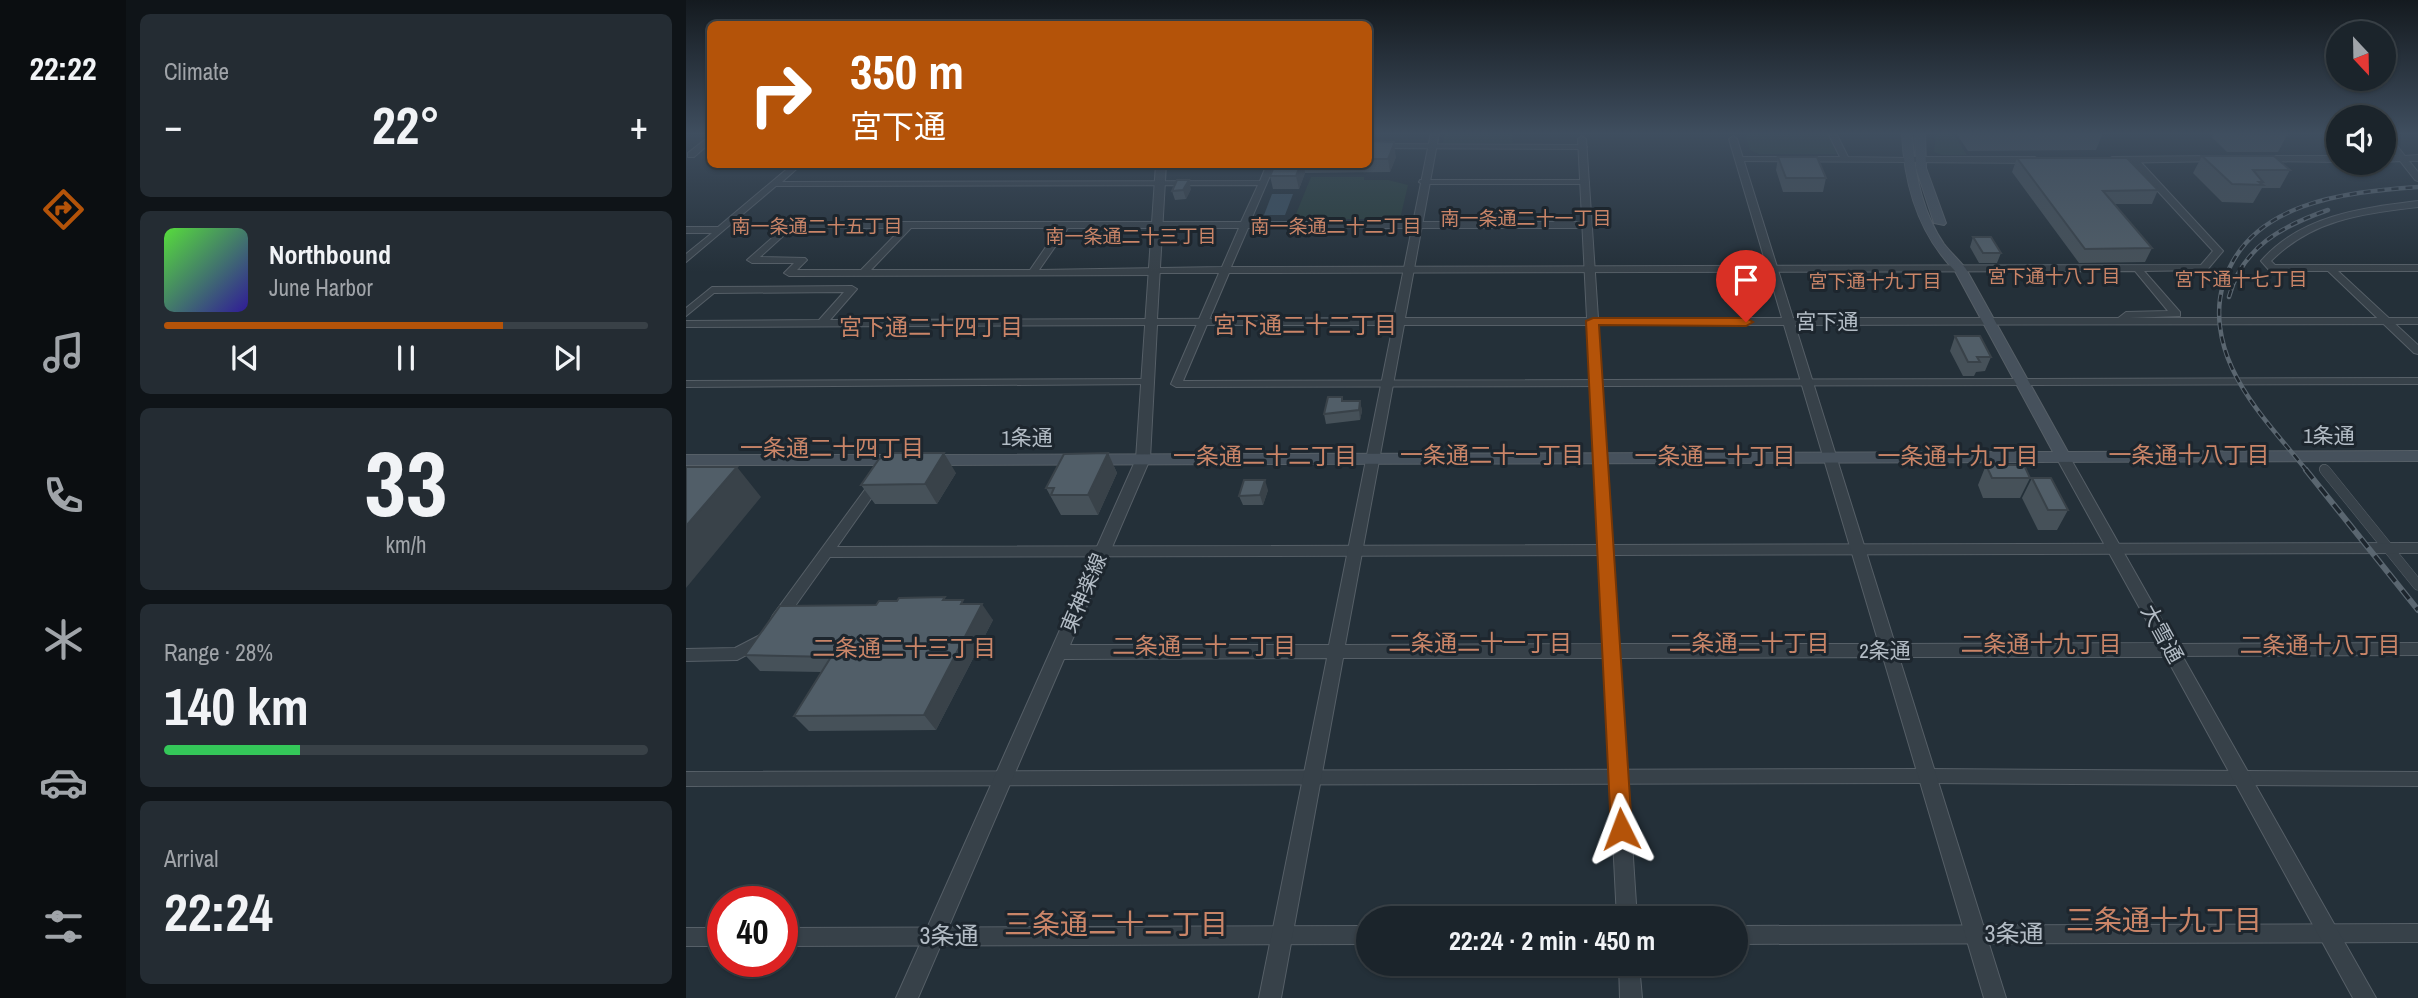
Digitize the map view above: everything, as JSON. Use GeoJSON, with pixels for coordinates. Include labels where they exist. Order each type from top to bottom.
{"type":"FeatureCollection","features":[{"type":"Feature","properties":{"kind":"main road","name":"大雪通"},"geometry":{"type":"LineString","coordinates":[[1917,180],[1922,210],[1947,258],[1960,269],[2063,457]]}},
{"type":"Feature","properties":{"kind":"main road","name":"1条通"},"geometry":{"type":"LineString","coordinates":[[686,460],[2418,456]]}},
{"type":"Feature","properties":{"kind":"street"},"geometry":{"type":"LineString","coordinates":[[686,259],[780,180]]}},
{"type":"Feature","properties":{"kind":"street","name":"東神楽線"},"geometry":{"type":"LineString","coordinates":[[907,998],[1143,459],[1161,180]]}},
{"type":"Feature","properties":{"kind":"street"},"geometry":{"type":"LineString","coordinates":[[1264,180],[1176,384],[2418,381]]}},
{"type":"Feature","properties":{"kind":"street"},"geometry":{"type":"LineString","coordinates":[[1745,180],[1995,998]]}},
{"type":"Feature","properties":{"kind":"street"},"geometry":{"type":"LineString","coordinates":[[1587,225],[790,225],[752,260],[802,260],[789,273],[1226,269],[2204,268],[2218,251],[2152,180]]}},
{"type":"Feature","properties":{"kind":"street"},"geometry":{"type":"LineString","coordinates":[[1270,998],[1423,182],[1585,182],[1626,906]]}},
{"type":"Feature","properties":{"kind":"street"},"geometry":{"type":"LineString","coordinates":[[775,184],[1263,183]]}},
{"type":"Feature","properties":{"kind":"street"},"geometry":{"type":"LineString","coordinates":[[2418,204],[2371,211],[2317,225],[2295,236],[2266,261],[2272,268],[2418,268]]}},
{"type":"Feature","properties":{"kind":"street"},"geometry":{"type":"LineString","coordinates":[[1033,272],[1066,224]]}},
{"type":"Feature","properties":{"kind":"street"},"geometry":{"type":"LineString","coordinates":[[863,273],[910,225]]}},
{"type":"Feature","properties":{"kind":"street"},"geometry":{"type":"LineString","coordinates":[[686,230],[721,230]]}},
{"type":"Feature","properties":{"kind":"street"},"geometry":{"type":"LineString","coordinates":[[2121,321],[2126,315],[2176,314],[2137,268]]}},
{"type":"Feature","properties":{"kind":"street"},"geometry":{"type":"LineString","coordinates":[[2330,268],[2418,351]]}},
{"type":"Feature","properties":{"kind":"street"},"geometry":{"type":"LineString","coordinates":[[686,313],[712,290],[852,289],[821,324]]}},
{"type":"Feature","properties":{"kind":"street","name":"宮下通"},"geometry":{"type":"LineString","coordinates":[[1152,322],[2418,320]]}},
{"type":"Feature","properties":{"kind":"street"},"geometry":{"type":"LineString","coordinates":[[686,324],[1152,322]]}},
{"type":"Feature","properties":{"kind":"street"},"geometry":{"type":"LineString","coordinates":[[686,384],[1148,382]]}},
{"type":"Feature","properties":{"kind":"street","name":"大雪通"},"geometry":{"type":"LineString","coordinates":[[2063,457],[2365,998]]}},
{"type":"Feature","properties":{"kind":"street"},"geometry":{"type":"LineString","coordinates":[[686,655],[737,654],[762,643],[892,460]]}},
{"type":"Feature","properties":{"kind":"street"},"geometry":{"type":"LineString","coordinates":[[2324,469],[2418,585]]}},
{"type":"Feature","properties":{"kind":"street"},"geometry":{"type":"LineString","coordinates":[[826,552],[1857,547],[2418,548]]}},
{"type":"Feature","properties":{"kind":"street","name":"2条通"},"geometry":{"type":"LineString","coordinates":[[1059,652],[2418,649]]}},
{"type":"Feature","properties":{"kind":"street"},"geometry":{"type":"LineString","coordinates":[[686,779],[1927,776],[2418,779]]}},
{"type":"Feature","properties":{"kind":"street","name":"3条通"},"geometry":{"type":"LineString","coordinates":[[1748,935],[2418,933]]}},
{"type":"Feature","properties":{"kind":"street","name":"3条通"},"geometry":{"type":"LineString","coordinates":[[798,937],[1356,935]]}},
{"type":"Feature","properties":{"kind":"street"},"geometry":{"type":"LineString","coordinates":[[686,937],[707,937]]}},
{"type":"Feature","properties":{"kind":"street"},"geometry":{"type":"LineString","coordinates":[[1630,976],[1631,998]]}},
{"type":"Feature","properties":{"kind":"green space"},"geometry":{"type":"Polygon","coordinates":[[[1310,180],[1388,180],[1408,185],[1400,219],[1294,219],[1310,180]]]}},
{"type":"Feature","properties":{"kind":"water"},"geometry":{"type":"Polygon","coordinates":[[[1272,194],[1293,194],[1285,215],[1264,215],[1272,194]]]}},
{"type":"Feature","properties":{"kind":"building"},"geometry":{"type":"Polygon","coordinates":[[[1177,180],[1189,180],[1183,190],[1172,191],[1177,180]]]}},
{"type":"Feature","properties":{"kind":"building"},"geometry":{"type":"Polygon","coordinates":[[[2033,180],[2148,180],[2158,190],[2103,191],[2152,248],[2085,249],[2033,180]]]}},
{"type":"Feature","properties":{"kind":"building"},"geometry":{"type":"Polygon","coordinates":[[[2227,180],[2261,180],[2263,182],[2259,182],[2263,185],[2232,184],[2227,180]]]}},
{"type":"Feature","properties":{"kind":"building"},"geometry":{"type":"Polygon","coordinates":[[[1973,237],[1991,237],[2001,253],[1983,253],[1973,237]]]}},
{"type":"Feature","properties":{"kind":"building"},"geometry":{"type":"Polygon","coordinates":[[[1955,336],[1980,336],[1991,357],[1977,357],[1980,362],[1968,362],[1955,336]]]}},
{"type":"Feature","properties":{"kind":"building"},"geometry":{"type":"Polygon","coordinates":[[[1328,397],[1342,397],[1342,401],[1360,401],[1359,410],[1324,414],[1328,397]]]}},
{"type":"Feature","properties":{"kind":"building"},"geometry":{"type":"Polygon","coordinates":[[[892,453],[944,453],[925,484],[861,485],[879,459],[892,453]]]}},
{"type":"Feature","properties":{"kind":"building"},"geometry":{"type":"Polygon","coordinates":[[[1108,453],[1088,495],[1051,495],[1054,488],[1046,488],[1064,454],[1108,453]]]}},
{"type":"Feature","properties":{"kind":"building"},"geometry":{"type":"Polygon","coordinates":[[[1986,465],[2024,465],[2030,478],[1992,478],[1986,465]]]}},
{"type":"Feature","properties":{"kind":"building"},"geometry":{"type":"Polygon","coordinates":[[[686,467],[737,467],[686,526],[686,467]]]}},
{"type":"Feature","properties":{"kind":"building"},"geometry":{"type":"Polygon","coordinates":[[[2032,478],[2051,478],[2068,510],[2048,510],[2032,478]]]}},
{"type":"Feature","properties":{"kind":"building"},"geometry":{"type":"Polygon","coordinates":[[[1244,480],[1265,480],[1260,495],[1239,496],[1244,480]]]}},
{"type":"Feature","properties":{"kind":"building"},"geometry":{"type":"Polygon","coordinates":[[[945,597],[943,600],[963,600],[961,604],[982,604],[924,715],[794,716],[831,657],[745,655],[780,606],[876,605],[879,601],[897,601],[899,598],[945,597]]]}},
{"type":"Feature","properties":{"kind":"railway"},"geometry":{"type":"LineString","coordinates":[[2307,471],[2257,409],[2232,368],[2220,327],[2219,306],[2223,285],[2235,257],[2253,235],[2276,219],[2331,198],[2418,187]]}},
{"type":"Feature","properties":{"kind":"railway"},"geometry":{"type":"LineString","coordinates":[[2229,297],[2243,265],[2266,241],[2295,223],[2328,210]]}},
{"type":"Feature","properties":{"kind":"railway"},"geometry":{"type":"LineString","coordinates":[[2306,470],[2418,610]]}},
{"type":"Feature","properties":{"kind":"district","name":"南一条通二十一丁目"},"geometry":{"type":"Point","coordinates":[1526,218]}},
{"type":"Feature","properties":{"kind":"district","name":"南一条通二十五丁目"},"geometry":{"type":"Point","coordinates":[817,226]}},
{"type":"Feature","properties":{"kind":"district","name":"南一条通二十二丁目"},"geometry":{"type":"Point","coordinates":[1336,226]}},
{"type":"Feature","properties":{"kind":"district","name":"南一条通二十三丁目"},"geometry":{"type":"Point","coordinates":[1131,236]}},
{"type":"Feature","properties":{"kind":"district","name":"宮下通十八丁目"},"geometry":{"type":"Point","coordinates":[2054,276]}},
{"type":"Feature","properties":{"kind":"district","name":"宮下通十七丁目"},"geometry":{"type":"Point","coordinates":[2241,279]}},
{"type":"Feature","properties":{"kind":"district","name":"宮下通十九丁目"},"geometry":{"type":"Point","coordinates":[1875,281]}},
{"type":"Feature","properties":{"kind":"district","name":"宮下通二十二丁目"},"geometry":{"type":"Point","coordinates":[1305,325]}},
{"type":"Feature","properties":{"kind":"district","name":"宮下通二十四丁目"},"geometry":{"type":"Point","coordinates":[931,327]}},
{"type":"Feature","properties":{"kind":"district","name":"一条通二十四丁目"},"geometry":{"type":"Point","coordinates":[832,448]}},
{"type":"Feature","properties":{"kind":"district","name":"一条通二十一丁目"},"geometry":{"type":"Point","coordinates":[1492,455]}},
{"type":"Feature","properties":{"kind":"district","name":"一条通十八丁目"},"geometry":{"type":"Point","coordinates":[2189,455]}},
{"type":"Feature","properties":{"kind":"district","name":"一条通二十二丁目"},"geometry":{"type":"Point","coordinates":[1265,456]}},
{"type":"Feature","properties":{"kind":"district","name":"一条通二十丁目"},"geometry":{"type":"Point","coordinates":[1715,456]}},
{"type":"Feature","properties":{"kind":"district","name":"一条通十九丁目"},"geometry":{"type":"Point","coordinates":[1958,456]}},
{"type":"Feature","properties":{"kind":"district","name":"二条通二十一丁目"},"geometry":{"type":"Point","coordinates":[1480,643]}},
{"type":"Feature","properties":{"kind":"district","name":"二条通二十丁目"},"geometry":{"type":"Point","coordinates":[1749,643]}},
{"type":"Feature","properties":{"kind":"district","name":"二条通十九丁目"},"geometry":{"type":"Point","coordinates":[2041,644]}},
{"type":"Feature","properties":{"kind":"district","name":"二条通十八丁目"},"geometry":{"type":"Point","coordinates":[2320,645]}},
{"type":"Feature","properties":{"kind":"district","name":"二条通二十二丁目"},"geometry":{"type":"Point","coordinates":[1204,646]}},
{"type":"Feature","properties":{"kind":"district","name":"二条通二十三丁目"},"geometry":{"type":"Point","coordinates":[904,648]}},
{"type":"Feature","properties":{"kind":"district","name":"三条通十九丁目"},"geometry":{"type":"Point","coordinates":[2164,920]}},
{"type":"Feature","properties":{"kind":"district","name":"三条通二十二丁目"},"geometry":{"type":"Point","coordinates":[1116,924]}},
{"type":"Feature","properties":{"kind":"route"},"geometry":{"type":"LineString","coordinates":[[1621,829],[1593,321],[1746,322]]}}]}
